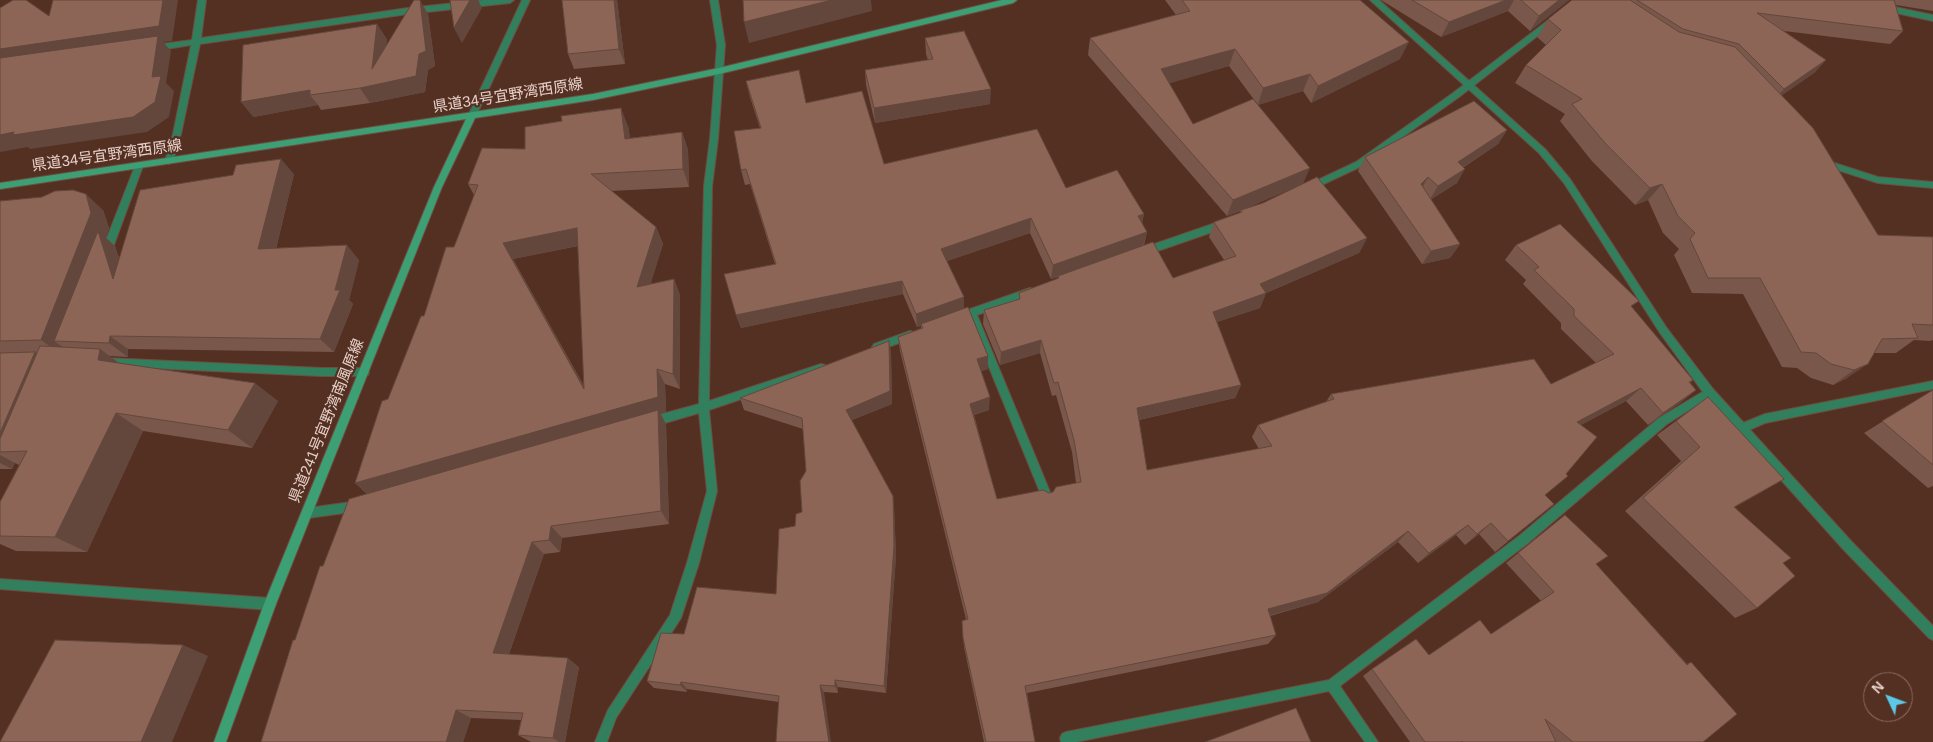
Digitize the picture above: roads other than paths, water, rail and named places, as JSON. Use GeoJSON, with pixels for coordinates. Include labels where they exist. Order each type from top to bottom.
{"type":"FeatureCollection","features":[{"type":"Feature","properties":{"kind":"main road","name":"県道34号宜野湾西原線"},"geometry":{"type":"LineString","coordinates":[[0,186],[593,98],[719,71],[1013,0]]}},
{"type":"Feature","properties":{"kind":"main road","name":"県道241号宜野湾南風原線"},"geometry":{"type":"LineString","coordinates":[[220,742],[270,604],[438,187],[472,116]]}},
{"type":"Feature","properties":{"kind":"street"},"geometry":{"type":"LineString","coordinates":[[169,161],[177,134],[196,42],[202,0]]}},
{"type":"Feature","properties":{"kind":"street"},"geometry":{"type":"LineString","coordinates":[[147,49],[408,11],[510,0]]}},
{"type":"Feature","properties":{"kind":"street"},"geometry":{"type":"LineString","coordinates":[[472,116],[526,0]]}},
{"type":"Feature","properties":{"kind":"street"},"geometry":{"type":"LineString","coordinates":[[601,742],[612,714],[675,618],[693,563],[712,491],[704,407],[708,186],[714,139],[721,45],[714,0]]}},
{"type":"Feature","properties":{"kind":"street"},"geometry":{"type":"LineString","coordinates":[[1374,0],[1542,151],[1567,181],[1643,301],[1709,392],[1847,545],[1933,634]]}},
{"type":"Feature","properties":{"kind":"street"},"geometry":{"type":"LineString","coordinates":[[1876,7],[1933,18]]}},
{"type":"Feature","properties":{"kind":"street"},"geometry":{"type":"LineString","coordinates":[[1297,193],[1359,164],[1468,86],[1562,12]]}},
{"type":"Feature","properties":{"kind":"street"},"geometry":{"type":"LineString","coordinates":[[1818,156],[1824,163],[1878,180],[1933,185]]}},
{"type":"Feature","properties":{"kind":"street"},"geometry":{"type":"LineString","coordinates":[[102,262],[139,166]]}},
{"type":"Feature","properties":{"kind":"street"},"geometry":{"type":"LineString","coordinates":[[1135,255],[1234,220]]}},
{"type":"Feature","properties":{"kind":"street"},"geometry":{"type":"LineString","coordinates":[[954,319],[1035,290]]}},
{"type":"Feature","properties":{"kind":"street"},"geometry":{"type":"LineString","coordinates":[[972,313],[1047,497]]}},
{"type":"Feature","properties":{"kind":"street"},"geometry":{"type":"LineString","coordinates":[[872,349],[917,332]]}},
{"type":"Feature","properties":{"kind":"street"},"geometry":{"type":"LineString","coordinates":[[94,362],[321,372],[364,372]]}},
{"type":"Feature","properties":{"kind":"street"},"geometry":{"type":"LineString","coordinates":[[638,426],[704,407],[826,366]]}},
{"type":"Feature","properties":{"kind":"street"},"geometry":{"type":"LineString","coordinates":[[1742,428],[1765,419],[1933,385]]}},
{"type":"Feature","properties":{"kind":"street"},"geometry":{"type":"LineString","coordinates":[[1067,742],[1066,738],[1332,685],[1523,540],[1663,421],[1709,392]]}},
{"type":"Feature","properties":{"kind":"street"},"geometry":{"type":"LineString","coordinates":[[308,512],[366,504]]}},
{"type":"Feature","properties":{"kind":"street"},"geometry":{"type":"LineString","coordinates":[[0,584],[270,604]]}},
{"type":"Feature","properties":{"kind":"street"},"geometry":{"type":"LineString","coordinates":[[1332,685],[1372,742]]}}]}
